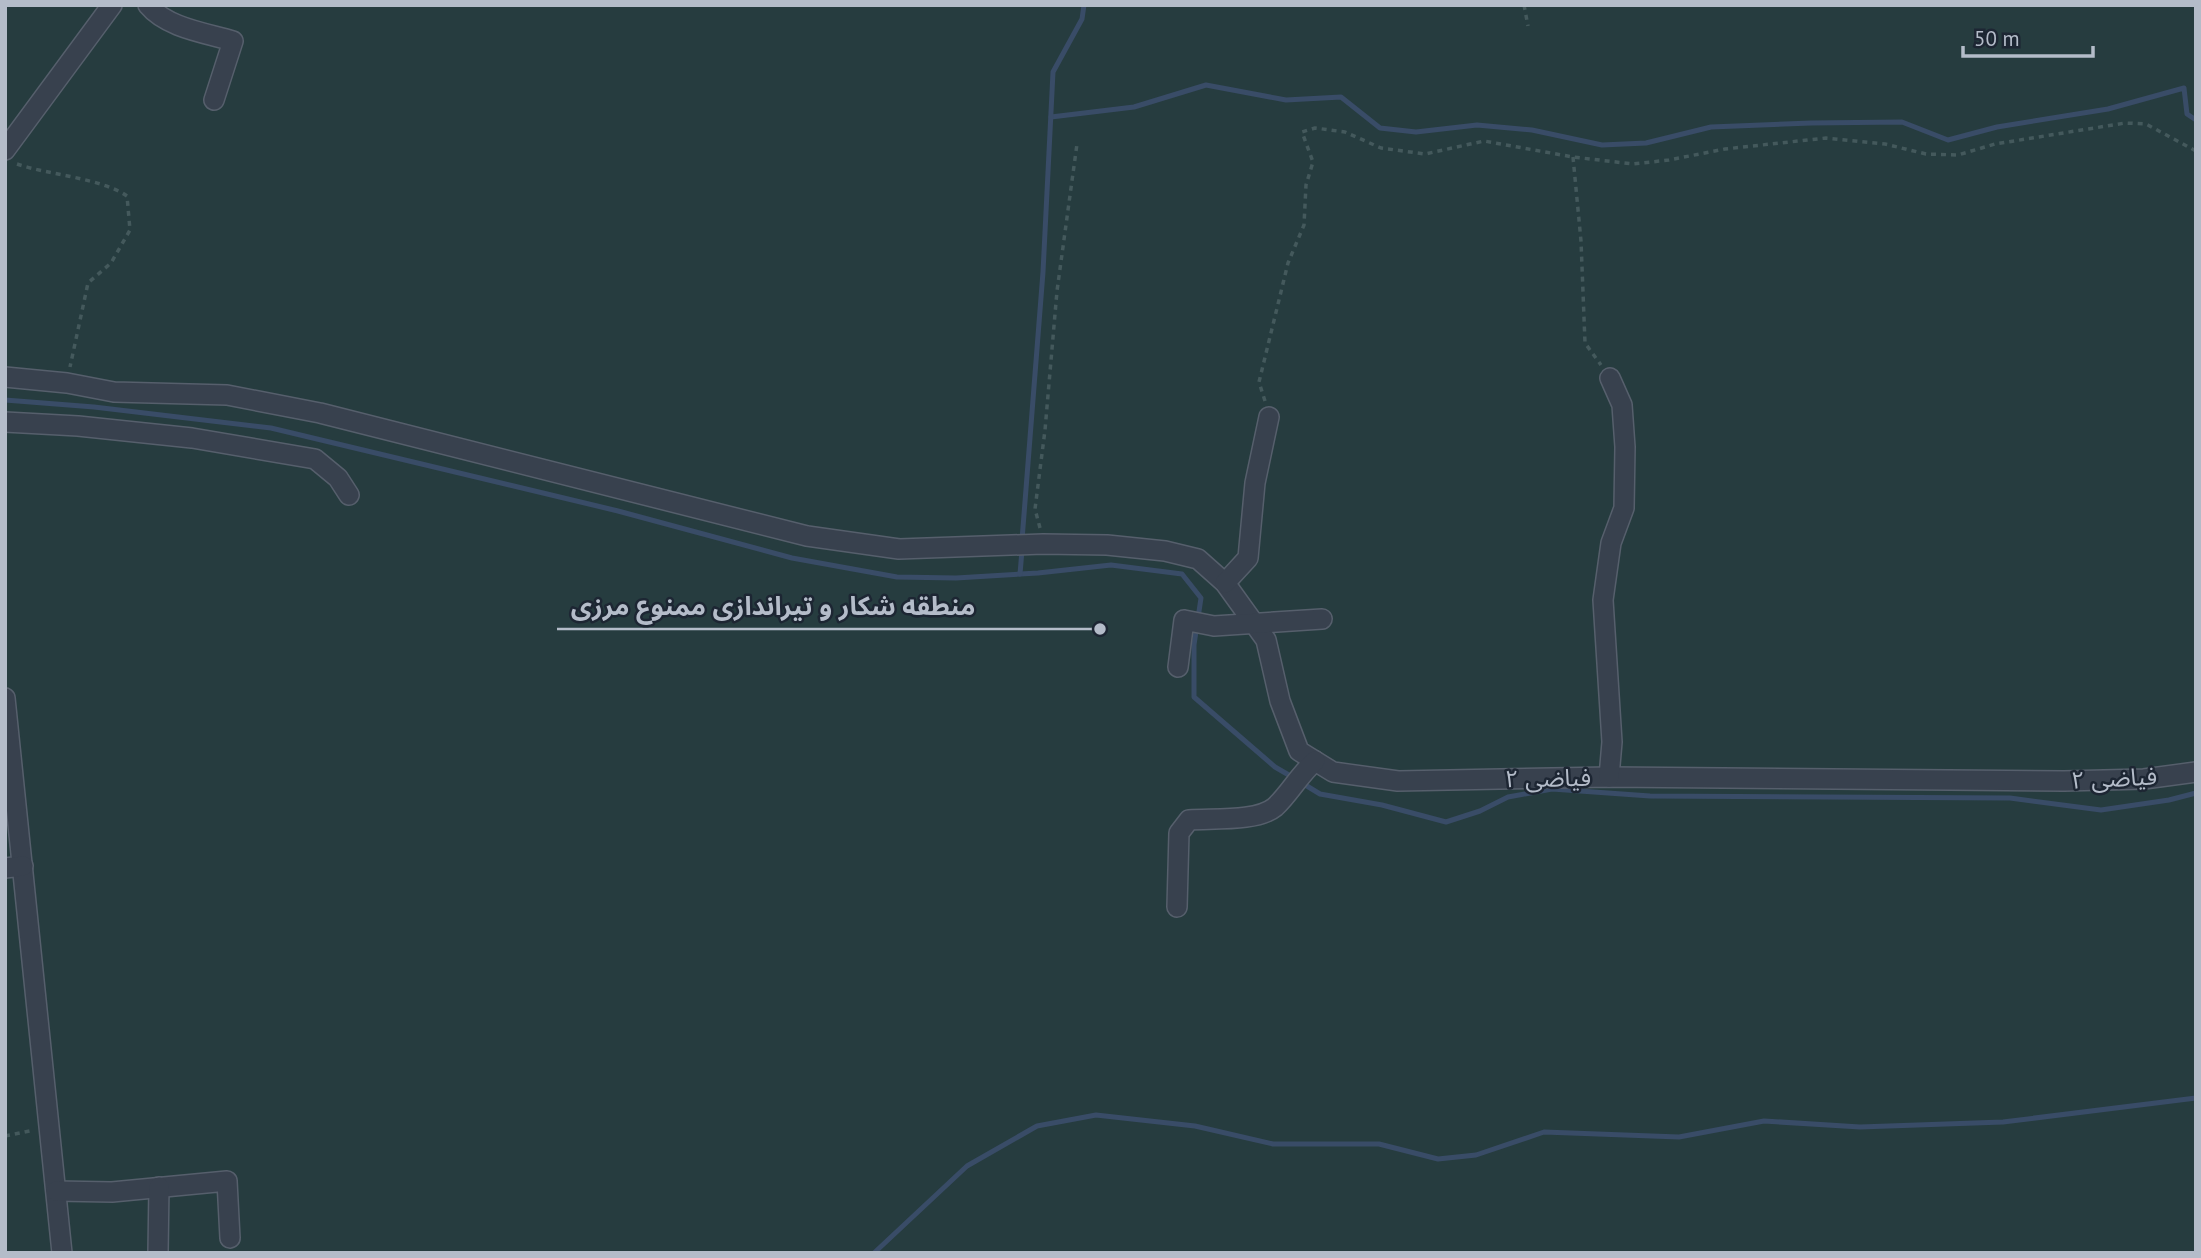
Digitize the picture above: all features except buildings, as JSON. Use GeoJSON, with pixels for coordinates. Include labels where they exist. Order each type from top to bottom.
{"type":"FeatureCollection","features":[{"type":"Feature","properties":{"kind":"street"},"geometry":{"type":"LineString","coordinates":[[5,150],[112,5]]}},
{"type":"Feature","properties":{"kind":"street"},"geometry":{"type":"LineString","coordinates":[[148,5],[154,12],[180,26],[233,41],[214,100]]}},
{"type":"Feature","properties":{"kind":"street","name":"فیاضی ۲"},"geometry":{"type":"LineString","coordinates":[[5,377],[67,383],[114,392],[227,395],[320,413],[807,536],[899,549],[1036,544],[1107,545],[1165,551],[1198,559],[1225,583],[1266,640],[1280,701],[1308,767],[1333,772],[1398,781],[1609,776],[2064,781],[2144,779],[2196,772]]}},
{"type":"Feature","properties":{"kind":"street"},"geometry":{"type":"LineString","coordinates":[[1609,776],[1612,741],[1603,600],[1611,543],[1624,508],[1625,447],[1622,405],[1610,378]]}},
{"type":"Feature","properties":{"kind":"street"},"geometry":{"type":"LineString","coordinates":[[1225,583],[1248,558],[1255,484],[1269,417]]}},
{"type":"Feature","properties":{"kind":"street"},"geometry":{"type":"LineString","coordinates":[[5,422],[78,426],[192,438],[315,459],[338,478],[349,495]]}},
{"type":"Feature","properties":{"kind":"street"},"geometry":{"type":"LineString","coordinates":[[1178,667],[1184,620],[1214,626],[1322,619]]}},
{"type":"Feature","properties":{"kind":"street"},"geometry":{"type":"LineString","coordinates":[[5,698],[14,867],[49,1127],[62,1253]]}},
{"type":"Feature","properties":{"kind":"street"},"geometry":{"type":"LineString","coordinates":[[1178,907],[1179,833],[1189,820],[1255,816],[1273,808],[1308,767]]}},
{"type":"Feature","properties":{"kind":"street"},"geometry":{"type":"LineString","coordinates":[[56,1191],[112,1192],[227,1181],[230,1238]]}},
{"type":"Feature","properties":{"kind":"street"},"geometry":{"type":"LineString","coordinates":[[158,1253],[159,1187]]}},
{"type":"Feature","properties":{"kind":"path"},"geometry":{"type":"LineString","coordinates":[[1524,5],[1528,26]]}},
{"type":"Feature","properties":{"kind":"path"},"geometry":{"type":"LineString","coordinates":[[1269,417],[1259,382],[1288,263],[1304,225],[1306,185],[1313,162],[1302,132],[1314,128],[1345,132],[1381,148],[1425,154],[1484,141],[1573,158],[1633,164],[1725,149],[1826,138],[1885,144],[1926,154],[1958,155],[1995,144],[2125,123],[2146,124],[2196,151]]}},
{"type":"Feature","properties":{"kind":"path"},"geometry":{"type":"LineString","coordinates":[[1036,544],[1035,509],[1057,291],[1077,144]]}},
{"type":"Feature","properties":{"kind":"path"},"geometry":{"type":"LineString","coordinates":[[1573,158],[1581,241],[1585,343],[1610,378]]}},
{"type":"Feature","properties":{"kind":"path"},"geometry":{"type":"LineString","coordinates":[[5,160],[40,172],[115,188],[127,196],[130,230],[111,263],[88,283],[67,383]]}},
{"type":"Feature","properties":{"kind":"path"},"geometry":{"type":"LineString","coordinates":[[5,1136],[49,1127]]}},
{"type":"Feature","properties":{"kind":"green space"},"geometry":{"type":"Polygon","coordinates":[[[5,5],[2196,5],[2196,1253],[5,1253],[5,5]]]}},
{"type":"Feature","properties":{"kind":"waterway"},"geometry":{"type":"LineString","coordinates":[[1022,540],[1043,272],[1053,72],[1082,19],[1084,5]]}},
{"type":"Feature","properties":{"kind":"waterway"},"geometry":{"type":"LineString","coordinates":[[1051,117],[1134,107],[1206,85],[1286,100],[1341,97],[1380,128],[1416,132],[1477,125],[1532,130],[1602,145],[1646,143],[1711,127],[1811,123],[1902,122],[1948,140],[1997,127],[2108,109],[2184,88],[2187,114],[2196,120]]}},
{"type":"Feature","properties":{"kind":"waterway"},"geometry":{"type":"LineString","coordinates":[[5,400],[94,407],[271,428],[618,511],[792,558],[897,577],[956,578],[1111,565],[1182,574],[1201,598],[1194,645],[1194,697],[1275,767],[1294,778]]}},
{"type":"Feature","properties":{"kind":"waterway"},"geometry":{"type":"LineString","coordinates":[[1020,574],[1022,550]]}},
{"type":"Feature","properties":{"kind":"waterway"},"geometry":{"type":"LineString","coordinates":[[1302,783],[1320,794],[1382,805],[1446,822],[1480,811],[1508,797],[1552,789],[1650,796],[2010,798],[2101,810],[2169,800],[2196,793]]}},
{"type":"Feature","properties":{"kind":"waterway"},"geometry":{"type":"LineString","coordinates":[[874,1253],[967,1166],[1037,1126],[1096,1115],[1195,1126],[1273,1144],[1379,1144],[1438,1159],[1476,1155],[1544,1132],[1679,1137],[1764,1121],[1860,1127],[2003,1122],[2196,1098]]}},
{"type":"Feature","properties":{"kind":"place","name":"منطقه شکار و تیراندازی ممنوع مرزی"},"geometry":{"type":"Point","coordinates":[1100,629]}}]}
